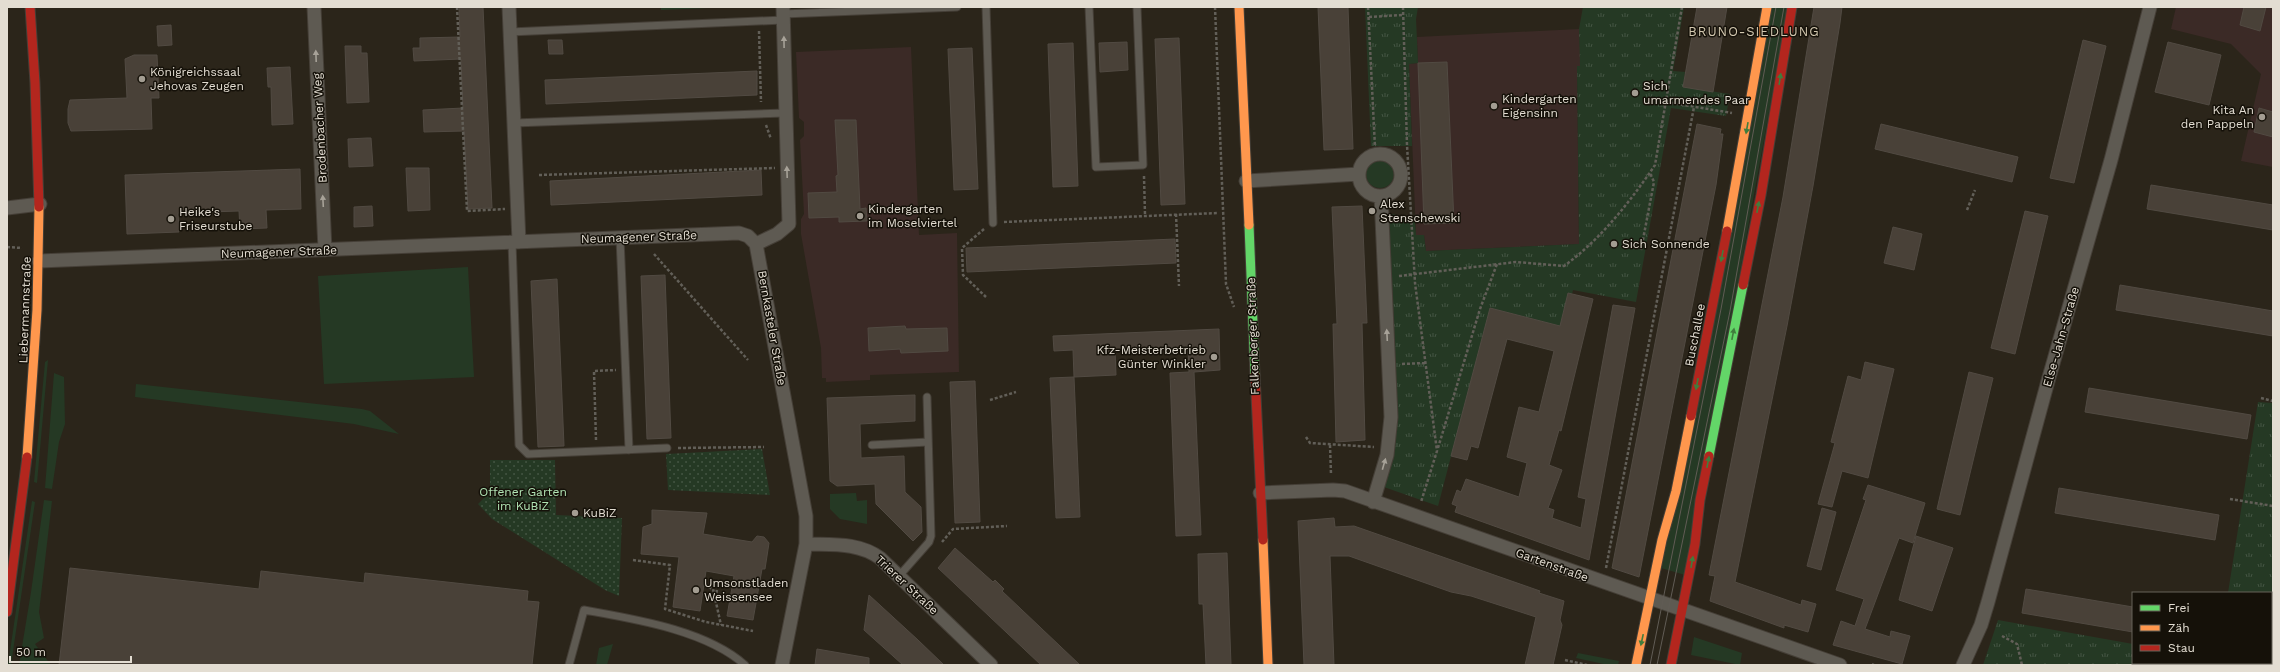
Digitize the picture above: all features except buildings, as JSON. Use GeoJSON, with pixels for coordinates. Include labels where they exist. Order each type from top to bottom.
{"type":"FeatureCollection","features":[{"type":"Feature","properties":{"kind":"main road","name":"Liebermannstraße"},"geometry":{"type":"LineString","coordinates":[[7,612],[18,548],[31,425],[39,262],[40,204],[38,120],[30,7]]}},
{"type":"Feature","properties":{"kind":"main road","name":"Falkenberger Straße"},"geometry":{"type":"LineString","coordinates":[[1239,7],[1268,665]]}},
{"type":"Feature","properties":{"kind":"main road","name":"Buschallee"},"geometry":{"type":"LineString","coordinates":[[1636,665],[1662,540],[1679,476],[1740,166],[1767,7]]}},
{"type":"Feature","properties":{"kind":"main road"},"geometry":{"type":"LineString","coordinates":[[1671,665],[1695,544],[1700,500],[1761,195],[1792,7]]}},
{"type":"Feature","properties":{"kind":"street","name":"Brodenbacher Weg"},"geometry":{"type":"LineString","coordinates":[[314,7],[325,250]]}},
{"type":"Feature","properties":{"kind":"street"},"geometry":{"type":"LineString","coordinates":[[509,7],[514,123],[516,242]]}},
{"type":"Feature","properties":{"kind":"street","name":"Else-Jahn-Straße"},"geometry":{"type":"LineString","coordinates":[[1963,665],[1981,625],[1988,602],[2048,381],[2110,165],[2150,7]]}},
{"type":"Feature","properties":{"kind":"street"},"geometry":{"type":"LineString","coordinates":[[756,244],[777,234],[789,224],[783,14]]}},
{"type":"Feature","properties":{"kind":"street"},"geometry":{"type":"LineString","coordinates":[[1382,154],[1393,159],[1400,169],[1400,182],[1392,191],[1381,196],[1369,192],[1364,188],[1359,174],[1364,162],[1369,158],[1382,154]]}},
{"type":"Feature","properties":{"kind":"street"},"geometry":{"type":"LineString","coordinates":[[1246,181],[1359,174]]}},
{"type":"Feature","properties":{"kind":"street"},"geometry":{"type":"LineString","coordinates":[[1373,502],[1388,448],[1391,417],[1381,196]]}},
{"type":"Feature","properties":{"kind":"street"},"geometry":{"type":"LineString","coordinates":[[7,208],[40,204]]}},
{"type":"Feature","properties":{"kind":"street","name":"Neumagener Straße"},"geometry":{"type":"LineString","coordinates":[[39,262],[739,233],[748,236],[756,244]]}},
{"type":"Feature","properties":{"kind":"street","name":"Bernkasteler Straße"},"geometry":{"type":"LineString","coordinates":[[756,244],[804,499],[806,544],[782,665]]}},
{"type":"Feature","properties":{"kind":"street","name":"Gartenstraße"},"geometry":{"type":"LineString","coordinates":[[1260,492],[1333,490],[1373,502],[1650,600],[1840,665]]}},
{"type":"Feature","properties":{"kind":"street","name":"Trierer Straße"},"geometry":{"type":"LineString","coordinates":[[806,544],[856,546],[869,550],[900,576],[991,665]]}},
{"type":"Feature","properties":{"kind":"lane"},"geometry":{"type":"LineString","coordinates":[[510,32],[758,22],[783,14],[957,7]]}},
{"type":"Feature","properties":{"kind":"lane"},"geometry":{"type":"LineString","coordinates":[[986,7],[993,223]]}},
{"type":"Feature","properties":{"kind":"lane"},"geometry":{"type":"LineString","coordinates":[[1089,7],[1096,167],[1143,165],[1137,7]]}},
{"type":"Feature","properties":{"kind":"lane"},"geometry":{"type":"LineString","coordinates":[[514,123],[785,113]]}},
{"type":"Feature","properties":{"kind":"lane"},"geometry":{"type":"LineString","coordinates":[[620,238],[629,450]]}},
{"type":"Feature","properties":{"kind":"lane"},"geometry":{"type":"LineString","coordinates":[[516,242],[519,445],[528,454],[667,448]]}},
{"type":"Feature","properties":{"kind":"lane"},"geometry":{"type":"LineString","coordinates":[[900,576],[929,542],[931,536],[927,397]]}},
{"type":"Feature","properties":{"kind":"lane"},"geometry":{"type":"LineString","coordinates":[[872,445],[928,442]]}},
{"type":"Feature","properties":{"kind":"lane"},"geometry":{"type":"LineString","coordinates":[[569,665],[584,610],[673,628],[730,653],[745,665]]}},
{"type":"Feature","properties":{"kind":"path"},"geometry":{"type":"LineString","coordinates":[[457,7],[467,211],[499,210]]}},
{"type":"Feature","properties":{"kind":"path"},"geometry":{"type":"LineString","coordinates":[[1215,7],[1226,284],[1236,311]]}},
{"type":"Feature","properties":{"kind":"path"},"geometry":{"type":"LineString","coordinates":[[1368,7],[1375,147]]}},
{"type":"Feature","properties":{"kind":"path"},"geometry":{"type":"LineString","coordinates":[[1403,7],[1402,15],[1407,145],[1414,276],[1437,451]]}},
{"type":"Feature","properties":{"kind":"path"},"geometry":{"type":"LineString","coordinates":[[1414,276],[1516,262],[1564,266],[1581,253],[1641,186],[1655,165],[1682,7]]}},
{"type":"Feature","properties":{"kind":"path"},"geometry":{"type":"LineString","coordinates":[[1369,18],[1402,15]]}},
{"type":"Feature","properties":{"kind":"path"},"geometry":{"type":"LineString","coordinates":[[758,22],[761,113]]}},
{"type":"Feature","properties":{"kind":"path"},"geometry":{"type":"LineString","coordinates":[[1666,102],[1732,113]]}},
{"type":"Feature","properties":{"kind":"path"},"geometry":{"type":"LineString","coordinates":[[1606,569],[1694,107]]}},
{"type":"Feature","properties":{"kind":"path"},"geometry":{"type":"LineString","coordinates":[[1143,165],[1145,215]]}},
{"type":"Feature","properties":{"kind":"path"},"geometry":{"type":"LineString","coordinates":[[539,175],[781,167]]}},
{"type":"Feature","properties":{"kind":"path"},"geometry":{"type":"LineString","coordinates":[[1641,250],[1654,182],[1650,173]]}},
{"type":"Feature","properties":{"kind":"path"},"geometry":{"type":"LineString","coordinates":[[1967,210],[1975,190]]}},
{"type":"Feature","properties":{"kind":"path"},"geometry":{"type":"LineString","coordinates":[[986,296],[963,275],[962,248],[993,223],[1218,212]]}},
{"type":"Feature","properties":{"kind":"path"},"geometry":{"type":"LineString","coordinates":[[1176,214],[1179,286]]}},
{"type":"Feature","properties":{"kind":"path"},"geometry":{"type":"LineString","coordinates":[[7,247],[24,248]]}},
{"type":"Feature","properties":{"kind":"path"},"geometry":{"type":"LineString","coordinates":[[654,254],[748,360]]}},
{"type":"Feature","properties":{"kind":"path"},"geometry":{"type":"LineString","coordinates":[[1420,504],[1480,309],[1497,264]]}},
{"type":"Feature","properties":{"kind":"path"},"geometry":{"type":"LineString","coordinates":[[1389,364],[1425,363]]}},
{"type":"Feature","properties":{"kind":"path"},"geometry":{"type":"LineString","coordinates":[[596,451],[594,371],[625,370]]}},
{"type":"Feature","properties":{"kind":"path"},"geometry":{"type":"LineString","coordinates":[[990,400],[1016,392]]}},
{"type":"Feature","properties":{"kind":"path"},"geometry":{"type":"LineString","coordinates":[[2261,398],[2273,401]]}},
{"type":"Feature","properties":{"kind":"path"},"geometry":{"type":"LineString","coordinates":[[1306,437],[1310,443],[1388,448]]}},
{"type":"Feature","properties":{"kind":"path"},"geometry":{"type":"LineString","coordinates":[[1330,445],[1331,474]]}},
{"type":"Feature","properties":{"kind":"path"},"geometry":{"type":"LineString","coordinates":[[667,448],[764,447]]}},
{"type":"Feature","properties":{"kind":"path"},"geometry":{"type":"LineString","coordinates":[[2230,499],[2273,506]]}},
{"type":"Feature","properties":{"kind":"path"},"geometry":{"type":"LineString","coordinates":[[938,546],[953,529],[1008,526]]}},
{"type":"Feature","properties":{"kind":"path"},"geometry":{"type":"LineString","coordinates":[[633,560],[670,565],[665,609],[753,631]]}},
{"type":"Feature","properties":{"kind":"path"},"geometry":{"type":"LineString","coordinates":[[704,585],[713,589],[721,624]]}},
{"type":"Feature","properties":{"kind":"path"},"geometry":{"type":"LineString","coordinates":[[715,598],[717,590]]}},
{"type":"Feature","properties":{"kind":"path"},"geometry":{"type":"LineString","coordinates":[[2002,636],[2017,644],[2022,665]]}},
{"type":"Feature","properties":{"kind":"path"},"geometry":{"type":"LineString","coordinates":[[1565,660],[1587,665]]}},
{"type":"Feature","properties":{"kind":"shaded area","name":"Kita An den Pappeln"},"geometry":{"type":"Polygon","coordinates":[[[2176,7],[2273,7],[2273,167],[2241,161],[2261,74],[2231,44],[2171,29],[2176,7]]]}},
{"type":"Feature","properties":{"kind":"shaded area","name":"Kindergarten Eigensinn"},"geometry":{"type":"Polygon","coordinates":[[[1579,29],[1581,66],[1577,66],[1579,244],[1426,251],[1424,235],[1416,235],[1409,64],[1418,63],[1417,37],[1579,29]]]}},
{"type":"Feature","properties":{"kind":"shaded area","name":"Kindergarten im Moselviertel"},"geometry":{"type":"Polygon","coordinates":[[[911,47],[919,235],[957,233],[959,372],[870,375],[870,380],[826,382],[826,378],[822,378],[821,348],[801,234],[801,219],[804,214],[800,140],[804,136],[804,122],[799,118],[796,52],[911,47]]]}},
{"type":"Feature","properties":{"kind":"green space"},"geometry":{"type":"Polygon","coordinates":[[[661,7],[732,7],[661,10],[661,7]]]}},
{"type":"Feature","properties":{"kind":"green space"},"geometry":{"type":"Polygon","coordinates":[[[1365,7],[1418,7],[1416,19],[1418,63],[1409,64],[1412,146],[1371,146],[1365,7]]]}},
{"type":"Feature","properties":{"kind":"green space"},"geometry":{"type":"Polygon","coordinates":[[[1583,7],[1684,7],[1673,71],[1685,72],[1683,87],[1730,94],[1726,116],[1671,108],[1636,302],[1573,290],[1572,294],[1568,293],[1560,326],[1490,308],[1438,506],[1384,487],[1394,448],[1396,420],[1386,214],[1415,221],[1416,235],[1424,235],[1426,251],[1579,244],[1577,66],[1580,66],[1579,29],[1583,7]]]}},
{"type":"Feature","properties":{"kind":"green space"},"geometry":{"type":"Polygon","coordinates":[[[1771,7],[1788,7],[1685,575],[1661,568],[1771,7]]]}},
{"type":"Feature","properties":{"kind":"green space"},"geometry":{"type":"Polygon","coordinates":[[[1380,160],[1386,161],[1390,164],[1393,168],[1393,180],[1390,184],[1386,187],[1380,188],[1374,187],[1370,184],[1367,180],[1366,174],[1367,168],[1370,164],[1374,161],[1380,160]]]}},
{"type":"Feature","properties":{"kind":"green space"},"geometry":{"type":"Polygon","coordinates":[[[468,267],[474,377],[324,384],[318,276],[468,267]]]}},
{"type":"Feature","properties":{"kind":"green space"},"geometry":{"type":"Polygon","coordinates":[[[48,360],[37,483],[34,482],[45,362],[48,360]]]}},
{"type":"Feature","properties":{"kind":"green space"},"geometry":{"type":"Polygon","coordinates":[[[54,373],[64,377],[65,424],[59,442],[52,489],[45,488],[54,373]]]}},
{"type":"Feature","properties":{"kind":"green space"},"geometry":{"type":"Polygon","coordinates":[[[136,384],[362,409],[370,411],[399,434],[354,424],[135,397],[136,384]]]}},
{"type":"Feature","properties":{"kind":"green space"},"geometry":{"type":"Polygon","coordinates":[[[2258,402],[2273,403],[2273,665],[1983,665],[1998,620],[2132,644],[2132,664],[2272,664],[2272,592],[2228,592],[2258,402]]]}},
{"type":"Feature","properties":{"kind":"green space"},"geometry":{"type":"Polygon","coordinates":[[[762,449],[770,495],[668,490],[666,454],[762,449]]]}},
{"type":"Feature","properties":{"kind":"green space","name":"Offener Garten im KuBiZ"},"geometry":{"type":"Polygon","coordinates":[[[490,460],[555,460],[556,515],[622,518],[619,596],[605,590],[492,519],[478,504],[490,492],[490,460]]]}},
{"type":"Feature","properties":{"kind":"green space"},"geometry":{"type":"Polygon","coordinates":[[[856,493],[857,501],[867,500],[867,524],[840,519],[830,509],[830,494],[856,493]]]}},
{"type":"Feature","properties":{"kind":"green space"},"geometry":{"type":"Polygon","coordinates":[[[44,500],[52,501],[39,612],[44,638],[35,644],[51,665],[19,665],[31,592],[44,500]]]}},
{"type":"Feature","properties":{"kind":"green space"},"geometry":{"type":"Polygon","coordinates":[[[32,501],[35,502],[11,665],[8,665],[32,501]]]}},
{"type":"Feature","properties":{"kind":"green space"},"geometry":{"type":"Polygon","coordinates":[[[1694,637],[1742,653],[1740,665],[1691,655],[1694,637]]]}},
{"type":"Feature","properties":{"kind":"green space"},"geometry":{"type":"Polygon","coordinates":[[[613,644],[607,665],[596,665],[599,648],[613,644]]]}},
{"type":"Feature","properties":{"kind":"green space"},"geometry":{"type":"Polygon","coordinates":[[[1578,653],[1619,661],[1618,665],[1608,665],[1576,658],[1578,653]]]}},
{"type":"Feature","properties":{"kind":"tram line"},"geometry":{"type":"LineString","coordinates":[[1650,665],[1721,309],[1776,7]]}},
{"type":"Feature","properties":{"kind":"tram line"},"geometry":{"type":"LineString","coordinates":[[1657,665],[1730,311],[1784,7]]}},
{"type":"Feature","properties":{"kind":"traffic: fast"},"geometry":{"type":"LineString","coordinates":[[1249,225],[1255,375]]}},
{"type":"Feature","properties":{"kind":"traffic: fast"},"geometry":{"type":"LineString","coordinates":[[1709,456],[1743,285]]}},
{"type":"Feature","properties":{"kind":"traffic: slow"},"geometry":{"type":"LineString","coordinates":[[1239,7],[1249,225]]}},
{"type":"Feature","properties":{"kind":"traffic: slow"},"geometry":{"type":"LineString","coordinates":[[1727,231],[1767,7]]}},
{"type":"Feature","properties":{"kind":"traffic: slow"},"geometry":{"type":"LineString","coordinates":[[27,457],[37,310],[39,207]]}},
{"type":"Feature","properties":{"kind":"traffic: slow"},"geometry":{"type":"LineString","coordinates":[[1636,665],[1662,540],[1676,491],[1691,416]]}},
{"type":"Feature","properties":{"kind":"traffic: slow"},"geometry":{"type":"LineString","coordinates":[[1263,540],[1268,665]]}},
{"type":"Feature","properties":{"kind":"traffic: jam"},"geometry":{"type":"LineString","coordinates":[[30,7],[35,83],[39,207]]}},
{"type":"Feature","properties":{"kind":"traffic: jam"},"geometry":{"type":"LineString","coordinates":[[1743,285],[1761,195],[1792,7]]}},
{"type":"Feature","properties":{"kind":"traffic: jam"},"geometry":{"type":"LineString","coordinates":[[1691,416],[1727,231]]}},
{"type":"Feature","properties":{"kind":"traffic: jam"},"geometry":{"type":"LineString","coordinates":[[1255,375],[1263,540]]}},
{"type":"Feature","properties":{"kind":"traffic: jam"},"geometry":{"type":"LineString","coordinates":[[1671,665],[1695,544],[1700,500],[1709,456]]}},
{"type":"Feature","properties":{"kind":"traffic: jam"},"geometry":{"type":"LineString","coordinates":[[7,612],[27,457]]}},
{"type":"Feature","properties":{"kind":"place","name":"Königreichssaal Jehovas Zeugen"},"geometry":{"type":"Point","coordinates":[142,79]}},
{"type":"Feature","properties":{"kind":"place","name":"Sich umarmendes Paar"},"geometry":{"type":"Point","coordinates":[1635,93]}},
{"type":"Feature","properties":{"kind":"place","name":"Kindergarten Eigensinn"},"geometry":{"type":"Point","coordinates":[1494,106]}},
{"type":"Feature","properties":{"kind":"place","name":"Kita An den Pappeln"},"geometry":{"type":"Point","coordinates":[2262,117]}},
{"type":"Feature","properties":{"kind":"place","name":"Alex Stenschewski"},"geometry":{"type":"Point","coordinates":[1372,211]}},
{"type":"Feature","properties":{"kind":"place","name":"Kindergarten im Moselviertel"},"geometry":{"type":"Point","coordinates":[860,216]}},
{"type":"Feature","properties":{"kind":"place","name":"Heike's Friseurstube"},"geometry":{"type":"Point","coordinates":[171,219]}},
{"type":"Feature","properties":{"kind":"place","name":"Sich Sonnende"},"geometry":{"type":"Point","coordinates":[1614,244]}},
{"type":"Feature","properties":{"kind":"place","name":"Kfz-Meisterbetrieb Günter Winkler"},"geometry":{"type":"Point","coordinates":[1214,357]}},
{"type":"Feature","properties":{"kind":"place","name":"KuBiZ"},"geometry":{"type":"Point","coordinates":[575,513]}},
{"type":"Feature","properties":{"kind":"place","name":"Umsonstladen Weissensee"},"geometry":{"type":"Point","coordinates":[696,590]}},
{"type":"Feature","properties":{"kind":"district","name":"BRUNO-SIEDLUNG"},"geometry":{"type":"Point","coordinates":[1754,31]}}]}
